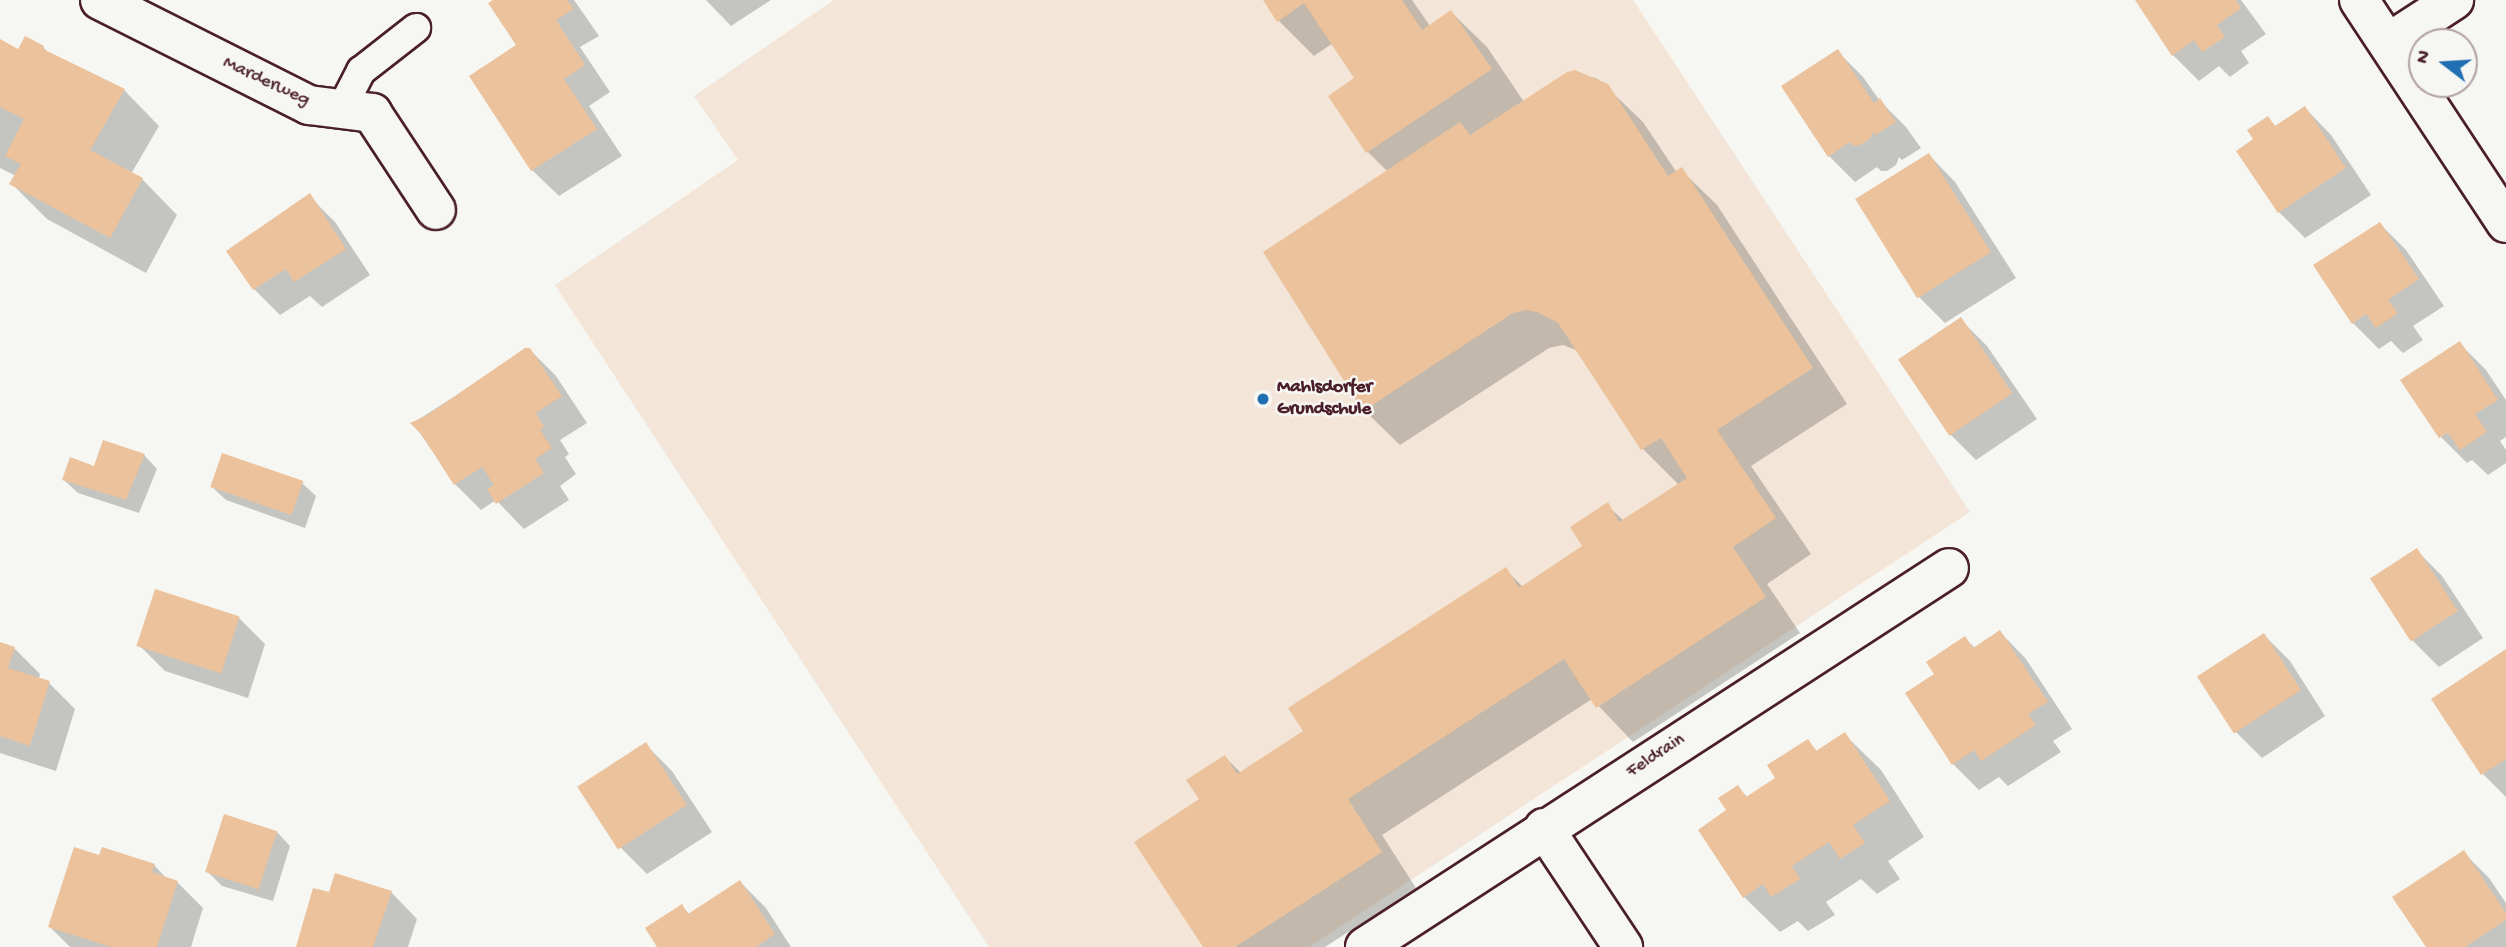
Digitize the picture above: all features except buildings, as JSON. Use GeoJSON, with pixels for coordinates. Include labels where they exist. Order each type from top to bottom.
{"type":"FeatureCollection","features":[{"type":"Feature","properties":{"kind":"street","name":"Marderweg"},"geometry":{"type":"LineString","coordinates":[[100,0],[309,105],[372,113],[436,210]]}},
{"type":"Feature","properties":{"kind":"street"},"geometry":{"type":"LineString","coordinates":[[2359,0],[2506,223]]}},
{"type":"Feature","properties":{"kind":"street"},"geometry":{"type":"LineString","coordinates":[[2388,43],[2454,0]]}},
{"type":"Feature","properties":{"kind":"street","name":"Feldrain"},"geometry":{"type":"LineString","coordinates":[[1365,947],[1544,828],[1950,568]]}},
{"type":"Feature","properties":{"kind":"street"},"geometry":{"type":"LineString","coordinates":[[1544,828],[1623,947]]}},
{"type":"Feature","properties":{"kind":"lane"},"geometry":{"type":"LineString","coordinates":[[342,108],[361,72],[416,28]]}},
{"type":"Feature","properties":{"kind":"shaded area","name":"Mahlsdorfer Grundschule"},"geometry":{"type":"Polygon","coordinates":[[[834,0],[1633,0],[1970,512],[1309,947],[989,947],[555,285],[738,160],[694,96],[834,0]]]}},
{"type":"Feature","properties":{"kind":"place","name":"Mahlsdorfer Grundschule"},"geometry":{"type":"Point","coordinates":[1263,399]}}]}
